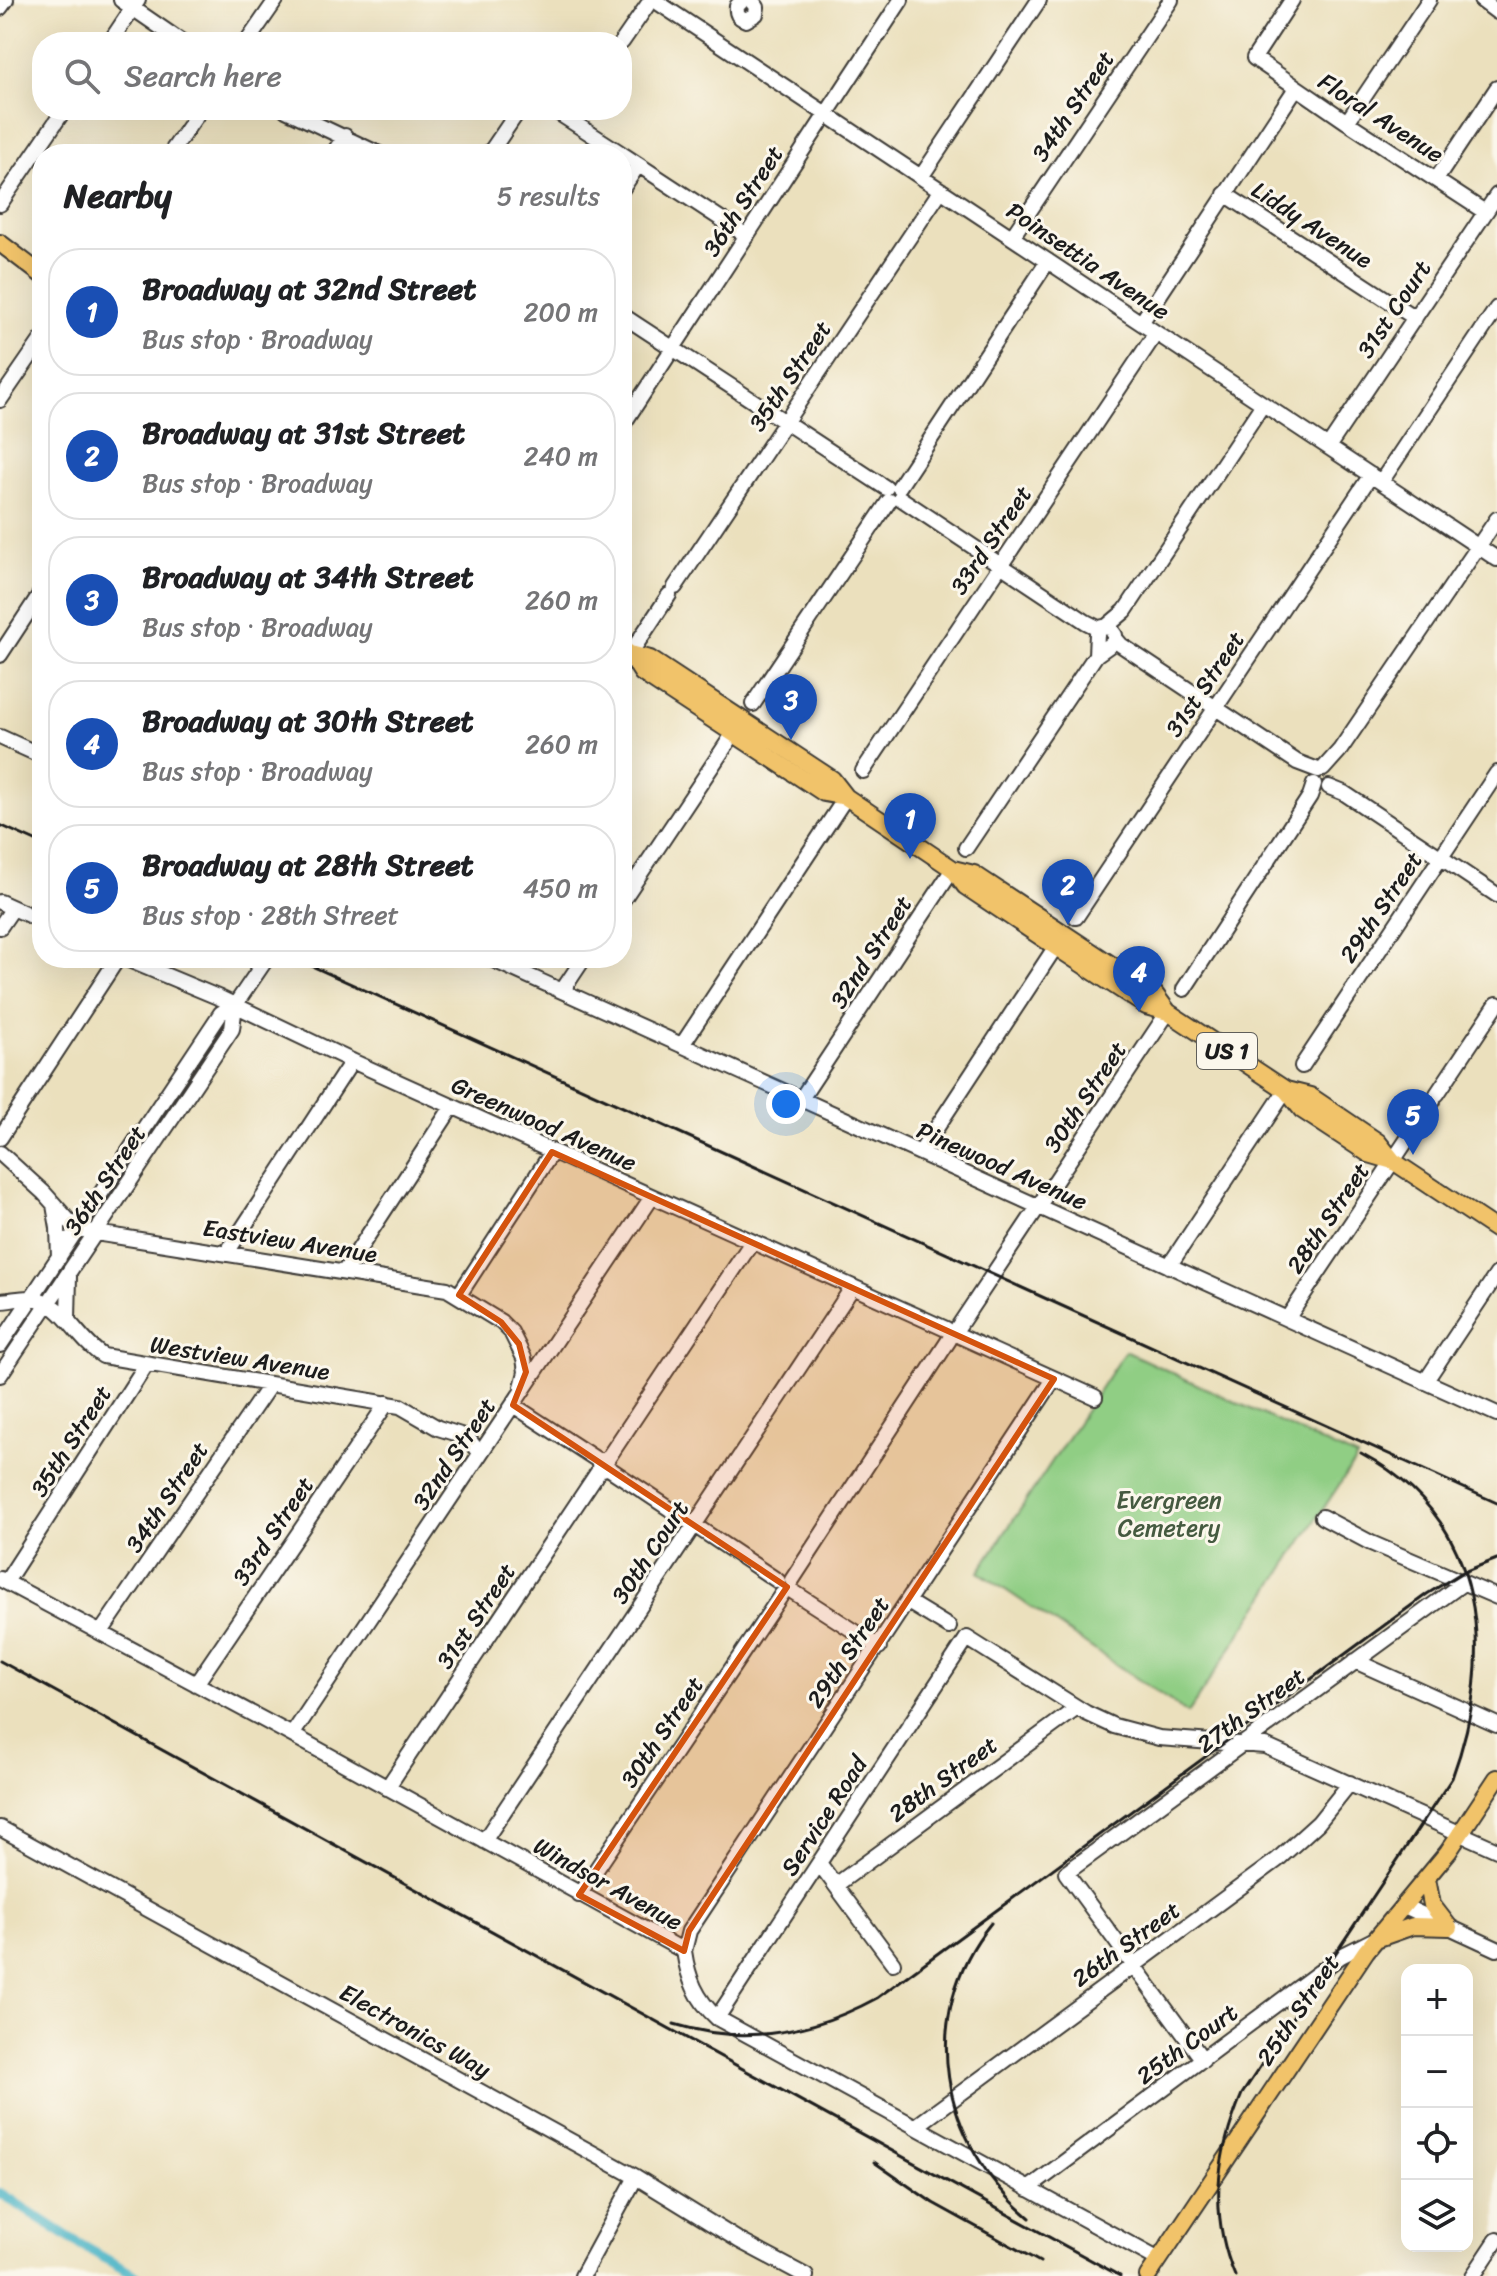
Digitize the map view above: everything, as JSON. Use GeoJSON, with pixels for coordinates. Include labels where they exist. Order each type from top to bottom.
{"type":"FeatureCollection","features":[{"type":"Feature","properties":{"kind":"main road"},"geometry":{"type":"LineString","coordinates":[[0,243],[32,267]]}},
{"type":"Feature","properties":{"kind":"main road","name":"US 1"},"geometry":{"type":"LineString","coordinates":[[632,658],[650,659],[738,726],[832,779],[846,797],[953,869],[974,874],[1060,940],[1154,993],[1168,1012],[1286,1090],[1302,1110],[1369,1154],[1393,1161],[1497,1230]]}},
{"type":"Feature","properties":{"kind":"main road","name":"25th Street"},"geometry":{"type":"LineString","coordinates":[[1148,2276],[1375,1939],[1427,1879],[1497,1778]]}},
{"type":"Feature","properties":{"kind":"main road"},"geometry":{"type":"LineString","coordinates":[[1427,1879],[1432,1905],[1449,1927]]}},
{"type":"Feature","properties":{"kind":"main road"},"geometry":{"type":"LineString","coordinates":[[1375,1939],[1413,1926],[1449,1927]]}},
{"type":"Feature","properties":{"kind":"street"},"geometry":{"type":"LineString","coordinates":[[0,8],[6,0]]}},
{"type":"Feature","properties":{"kind":"street"},"geometry":{"type":"LineString","coordinates":[[254,32],[276,0]]}},
{"type":"Feature","properties":{"kind":"street"},"geometry":{"type":"LineString","coordinates":[[629,32],[653,0]]}},
{"type":"Feature","properties":{"kind":"street","name":"Poinsettia Avenue"},"geometry":{"type":"LineString","coordinates":[[653,0],[1497,559]]}},
{"type":"Feature","properties":{"kind":"street","name":"36th Street"},"geometry":{"type":"LineString","coordinates":[[632,411],[901,0]]}},
{"type":"Feature","properties":{"kind":"street"},"geometry":{"type":"LineString","coordinates":[[921,177],[1039,0]]}},
{"type":"Feature","properties":{"kind":"street","name":"34th Street"},"geometry":{"type":"LineString","coordinates":[[1012,237],[1171,0]]}},
{"type":"Feature","properties":{"kind":"street","name":"Floral Avenue"},"geometry":{"type":"LineString","coordinates":[[1292,0],[1254,58],[1485,212]]}},
{"type":"Feature","properties":{"kind":"street"},"geometry":{"type":"LineString","coordinates":[[1347,122],[1429,0]]}},
{"type":"Feature","properties":{"kind":"street"},"geometry":{"type":"LineString","coordinates":[[1481,0],[1497,12]]}},
{"type":"Feature","properties":{"kind":"street"},"geometry":{"type":"LineString","coordinates":[[115,32],[130,3],[169,32]]}},
{"type":"Feature","properties":{"kind":"street"},"geometry":{"type":"LineString","coordinates":[[1141,323],[1296,88]]}},
{"type":"Feature","properties":{"kind":"street"},"geometry":{"type":"LineString","coordinates":[[1436,180],[1497,88]]}},
{"type":"Feature","properties":{"kind":"street"},"geometry":{"type":"LineString","coordinates":[[41,144],[57,120]]}},
{"type":"Feature","properties":{"kind":"street"},"geometry":{"type":"LineString","coordinates":[[177,144],[193,120]]}},
{"type":"Feature","properties":{"kind":"street"},"geometry":{"type":"LineString","coordinates":[[309,120],[360,144]]}},
{"type":"Feature","properties":{"kind":"street"},"geometry":{"type":"LineString","coordinates":[[496,144],[512,120]]}},
{"type":"Feature","properties":{"kind":"street"},"geometry":{"type":"LineString","coordinates":[[569,120],[607,144]]}},
{"type":"Feature","properties":{"kind":"street"},"geometry":{"type":"LineString","coordinates":[[340,144],[345,136]]}},
{"type":"Feature","properties":{"kind":"street"},"geometry":{"type":"LineString","coordinates":[[0,204],[32,157]]}},
{"type":"Feature","properties":{"kind":"street"},"geometry":{"type":"LineString","coordinates":[[632,161],[747,236]]}},
{"type":"Feature","properties":{"kind":"street"},"geometry":{"type":"LineString","coordinates":[[632,174],[638,165]]}},
{"type":"Feature","properties":{"kind":"street","name":"35th Street"},"geometry":{"type":"LineString","coordinates":[[632,647],[941,190]]}},
{"type":"Feature","properties":{"kind":"street","name":"Liddy Avenue"},"geometry":{"type":"LineString","coordinates":[[1225,194],[1415,318]]}},
{"type":"Feature","properties":{"kind":"street","name":"31st Court"},"geometry":{"type":"LineString","coordinates":[[1328,447],[1497,195]]}},
{"type":"Feature","properties":{"kind":"street"},"geometry":{"type":"LineString","coordinates":[[753,704],[1048,261]]}},
{"type":"Feature","properties":{"kind":"street","name":"31st Street"},"geometry":{"type":"LineString","coordinates":[[1076,917],[1216,708],[1497,308]]}},
{"type":"Feature","properties":{"kind":"street"},"geometry":{"type":"LineString","coordinates":[[632,321],[1497,895]]}},
{"type":"Feature","properties":{"kind":"street","name":"33rd Street"},"geometry":{"type":"LineString","coordinates":[[863,771],[1156,333]]}},
{"type":"Feature","properties":{"kind":"street"},"geometry":{"type":"LineString","coordinates":[[0,400],[32,354]]}},
{"type":"Feature","properties":{"kind":"street"},"geometry":{"type":"LineString","coordinates":[[966,848],[1263,404]]}},
{"type":"Feature","properties":{"kind":"street"},"geometry":{"type":"LineString","coordinates":[[1184,989],[1340,750],[1497,519]]}},
{"type":"Feature","properties":{"kind":"street"},"geometry":{"type":"LineString","coordinates":[[0,655],[32,606]]}},
{"type":"Feature","properties":{"kind":"street"},"geometry":{"type":"LineString","coordinates":[[632,886],[738,726]]}},
{"type":"Feature","properties":{"kind":"street"},"geometry":{"type":"LineString","coordinates":[[0,737],[32,751]]}},
{"type":"Feature","properties":{"kind":"street","name":"29th Street"},"geometry":{"type":"LineString","coordinates":[[1302,1066],[1497,773]]}},
{"type":"Feature","properties":{"kind":"street"},"geometry":{"type":"LineString","coordinates":[[682,1045],[846,797]]}},
{"type":"Feature","properties":{"kind":"street","name":"32nd Street"},"geometry":{"type":"LineString","coordinates":[[801,1099],[953,869]]}},
{"type":"Feature","properties":{"kind":"street"},"geometry":{"type":"LineString","coordinates":[[0,927],[6,905],[32,917]]}},
{"type":"Feature","properties":{"kind":"street"},"geometry":{"type":"LineString","coordinates":[[920,1153],[1060,940]]}},
{"type":"Feature","properties":{"kind":"street"},"geometry":{"type":"LineString","coordinates":[[0,1138],[111,968]]}},
{"type":"Feature","properties":{"kind":"street","name":"Greenwood Avenue"},"geometry":{"type":"LineString","coordinates":[[148,968],[1095,1397]]}},
{"type":"Feature","properties":{"kind":"street","name":"36th Street"},"geometry":{"type":"LineString","coordinates":[[0,1345],[221,1013],[235,1005],[260,968]]}},
{"type":"Feature","properties":{"kind":"street","name":"Pinewood Avenue"},"geometry":{"type":"LineString","coordinates":[[511,968],[1497,1414]]}},
{"type":"Feature","properties":{"kind":"street"},"geometry":{"type":"LineString","coordinates":[[562,991],[577,968]]}},
{"type":"Feature","properties":{"kind":"street","name":"28th Street"},"geometry":{"type":"LineString","coordinates":[[1287,1319],[1497,1004]]}},
{"type":"Feature","properties":{"kind":"street","name":"36th Street"},"geometry":{"type":"LineString","coordinates":[[0,1375],[232,1029],[235,1005]]}},
{"type":"Feature","properties":{"kind":"street","name":"30th Street"},"geometry":{"type":"LineString","coordinates":[[579,1895],[1168,1012]]}},
{"type":"Feature","properties":{"kind":"street"},"geometry":{"type":"LineString","coordinates":[[226,1254],[352,1061]]}},
{"type":"Feature","properties":{"kind":"street"},"geometry":{"type":"LineString","coordinates":[[1169,1266],[1286,1090]]}},
{"type":"Feature","properties":{"kind":"street"},"geometry":{"type":"LineString","coordinates":[[344,1272],[452,1107]]}},
{"type":"Feature","properties":{"kind":"street"},"geometry":{"type":"LineString","coordinates":[[459,1295],[552,1152]]}},
{"type":"Feature","properties":{"kind":"street","name":"Eastview Avenue"},"geometry":{"type":"LineString","coordinates":[[0,1153],[78,1228],[433,1285],[459,1295],[501,1322],[519,1344],[526,1372],[513,1405]]}},
{"type":"Feature","properties":{"kind":"street","name":"32nd Street"},"geometry":{"type":"LineString","coordinates":[[292,1735],[652,1197]]}},
{"type":"Feature","properties":{"kind":"street"},"geometry":{"type":"LineString","coordinates":[[54,1204],[59,1258]]}},
{"type":"Feature","properties":{"kind":"street"},"geometry":{"type":"LineString","coordinates":[[115,1205],[115,1220],[128,1236]]}},
{"type":"Feature","properties":{"kind":"street","name":"31st Street"},"geometry":{"type":"LineString","coordinates":[[387,1788],[752,1242]]}},
{"type":"Feature","properties":{"kind":"street"},"geometry":{"type":"LineString","coordinates":[[1425,1382],[1497,1274]]}},
{"type":"Feature","properties":{"kind":"street"},"geometry":{"type":"LineString","coordinates":[[68,1319],[69,1275]]}},
{"type":"Feature","properties":{"kind":"street","name":"30th Court"},"geometry":{"type":"LineString","coordinates":[[484,1841],[852,1288]]}},
{"type":"Feature","properties":{"kind":"street","name":"Westview Avenue"},"geometry":{"type":"LineString","coordinates":[[0,1301],[32,1298],[49,1303],[68,1319],[90,1348],[103,1356],[269,1386],[387,1403],[406,1409],[438,1428],[467,1437],[480,1454]]}},
{"type":"Feature","properties":{"kind":"street"},"geometry":{"type":"LineString","coordinates":[[0,1301],[8,1312],[11,1329]]}},
{"type":"Feature","properties":{"kind":"street","name":"35th Street"},"geometry":{"type":"LineString","coordinates":[[3,1581],[146,1365]]}},
{"type":"Feature","properties":{"kind":"street","name":"29th Street"},"geometry":{"type":"LineString","coordinates":[[684,1951],[689,1931],[1054,1379]]}},
{"type":"Feature","properties":{"kind":"street","name":"34th Street"},"geometry":{"type":"LineString","coordinates":[[101,1632],[269,1386]]}},
{"type":"Feature","properties":{"kind":"street","name":"33rd Street"},"geometry":{"type":"LineString","coordinates":[[196,1684],[387,1403]]}},
{"type":"Feature","properties":{"kind":"street"},"geometry":{"type":"LineString","coordinates":[[513,1405],[879,1647]]}},
{"type":"Feature","properties":{"kind":"street"},"geometry":{"type":"LineString","coordinates":[[1322,1517],[1371,1543],[1497,1597]]}},
{"type":"Feature","properties":{"kind":"street","name":"Windsor Avenue"},"geometry":{"type":"LineString","coordinates":[[3,1581],[292,1735],[684,1951],[686,1969],[695,1991],[717,2018],[1159,2260]]}},
{"type":"Feature","properties":{"kind":"street","name":"27th Street"},"geometry":{"type":"LineString","coordinates":[[1134,1965],[1066,1873],[1463,1583]]}},
{"type":"Feature","properties":{"kind":"street"},"geometry":{"type":"LineString","coordinates":[[908,1602],[949,1627]]}},
{"type":"Feature","properties":{"kind":"street","name":"Service Road"},"geometry":{"type":"LineString","coordinates":[[717,2018],[967,1638],[1077,1708]]}},
{"type":"Feature","properties":{"kind":"street"},"geometry":{"type":"LineString","coordinates":[[1355,1661],[1497,1725]]}},
{"type":"Feature","properties":{"kind":"street"},"geometry":{"type":"LineString","coordinates":[[1077,1708],[1136,1734],[1265,1746],[1497,1850]]}},
{"type":"Feature","properties":{"kind":"street","name":"28th Street"},"geometry":{"type":"LineString","coordinates":[[836,1885],[1077,1708]]}},
{"type":"Feature","properties":{"kind":"street","name":"26th Street"},"geometry":{"type":"LineString","coordinates":[[915,2127],[1298,1842],[1318,1823],[1350,1783]]}},
{"type":"Feature","properties":{"kind":"street","name":"Electronics Way"},"geometry":{"type":"LineString","coordinates":[[0,1828],[636,2177],[740,2241],[806,2276]]}},
{"type":"Feature","properties":{"kind":"street"},"geometry":{"type":"LineString","coordinates":[[819,1863],[893,1963]]}},
{"type":"Feature","properties":{"kind":"street"},"geometry":{"type":"LineString","coordinates":[[1404,1906],[1497,1949]]}},
{"type":"Feature","properties":{"kind":"street","name":"25th Court"},"geometry":{"type":"LineString","coordinates":[[1028,2189],[1341,1956],[1375,1939]]}},
{"type":"Feature","properties":{"kind":"street"},"geometry":{"type":"LineString","coordinates":[[1134,1965],[1203,2060]]}},
{"type":"Feature","properties":{"kind":"street"},"geometry":{"type":"LineString","coordinates":[[582,2276],[636,2177]]}},
{"type":"Feature","properties":{"kind":"street"},"geometry":{"type":"LineString","coordinates":[[1473,2276],[1497,2240]]}},
{"type":"Feature","properties":{"kind":"highlighted area"},"geometry":{"type":"Polygon","coordinates":[[[552,1152],[1054,1379],[689,1931],[684,1951],[579,1895],[787,1587],[513,1405],[526,1372],[519,1344],[501,1322],[459,1295],[552,1152]]]}},
{"type":"Feature","properties":{"kind":"green space","name":"Evergreen Cemetery"},"geometry":{"type":"Polygon","coordinates":[[[1125,1351],[1357,1458],[1188,1713],[979,1572],[1125,1351]]]}},
{"type":"Feature","properties":{"kind":"waterway"},"geometry":{"type":"LineString","coordinates":[[0,2193],[136,2276]]}},
{"type":"Feature","properties":{"kind":"railway"},"geometry":{"type":"LineString","coordinates":[[0,825],[32,839]]}},
{"type":"Feature","properties":{"kind":"railway"},"geometry":{"type":"LineString","coordinates":[[316,968],[1497,1503]]}},
{"type":"Feature","properties":{"kind":"railway"},"geometry":{"type":"LineString","coordinates":[[1235,2276],[1221,2230],[1219,2185],[1226,2139],[1242,2094],[1452,1778],[1466,1731],[1474,1685],[1476,1639],[1471,1594],[1457,1553],[1435,1515],[1403,1481],[1361,1453]]}},
{"type":"Feature","properties":{"kind":"railway"},"geometry":{"type":"LineString","coordinates":[[674,2024],[727,2034],[778,2032],[828,2020],[877,1998],[1427,1594],[1461,1573],[1497,1559]]}},
{"type":"Feature","properties":{"kind":"railway"},"geometry":{"type":"LineString","coordinates":[[0,1661],[1120,2276]]}},
{"type":"Feature","properties":{"kind":"railway"},"geometry":{"type":"LineString","coordinates":[[991,1923],[967,1959],[953,1998],[947,2037],[949,2077],[958,2116],[975,2154],[999,2188],[1030,2218]]}},
{"type":"Feature","properties":{"kind":"railway"},"geometry":{"type":"LineString","coordinates":[[874,2162],[933,2203],[1040,2262]]}},
{"type":"Feature","properties":{"kind":"place","name":"Broadway at 34th Street"},"geometry":{"type":"Point","coordinates":[791,740]}},
{"type":"Feature","properties":{"kind":"place","name":"Broadway at 32nd Street"},"geometry":{"type":"Point","coordinates":[910,859]}},
{"type":"Feature","properties":{"kind":"place","name":"Broadway at 31st Street"},"geometry":{"type":"Point","coordinates":[1068,925]}},
{"type":"Feature","properties":{"kind":"place","name":"Broadway at 30th Street"},"geometry":{"type":"Point","coordinates":[1139,1012]}},
{"type":"Feature","properties":{"kind":"place","name":"Broadway at 28th Street"},"geometry":{"type":"Point","coordinates":[1413,1155]}}]}
